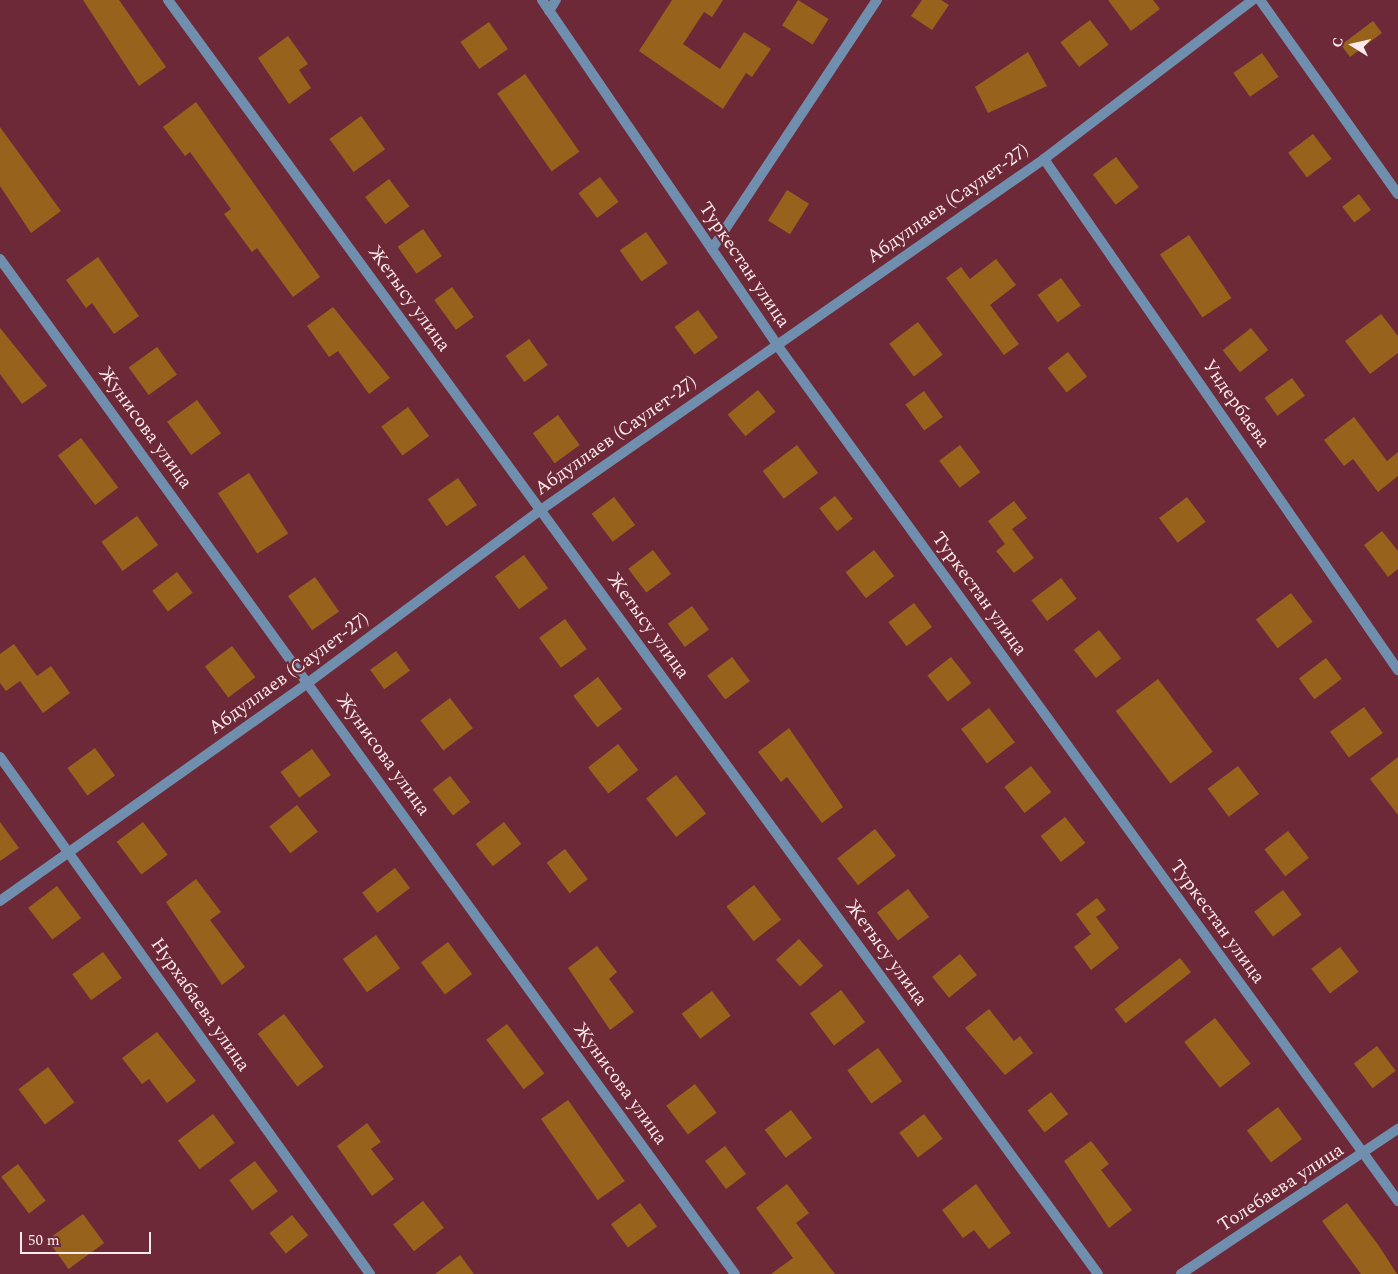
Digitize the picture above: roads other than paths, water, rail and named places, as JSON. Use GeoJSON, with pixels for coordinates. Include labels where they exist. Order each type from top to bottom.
{"type":"FeatureCollection","features":[{"type":"Feature","properties":{"kind":"street","name":"Жетысу улица"},"geometry":{"type":"LineString","coordinates":[[168,0],[542,509],[1098,1274]]}},
{"type":"Feature","properties":{"kind":"street","name":"Туркестан улица"},"geometry":{"type":"LineString","coordinates":[[542,0],[777,345],[1398,1201]]}},
{"type":"Feature","properties":{"kind":"street"},"geometry":{"type":"LineString","coordinates":[[549,11],[556,0]]}},
{"type":"Feature","properties":{"kind":"street"},"geometry":{"type":"LineString","coordinates":[[712,249],[877,0]]}},
{"type":"Feature","properties":{"kind":"street","name":"Абдуллаев (Саулет-27)"},"geometry":{"type":"LineString","coordinates":[[0,901],[309,682],[542,509],[1044,159],[1253,0]]}},
{"type":"Feature","properties":{"kind":"street"},"geometry":{"type":"LineString","coordinates":[[1260,0],[1398,194]]}},
{"type":"Feature","properties":{"kind":"street","name":"Ундербаева"},"geometry":{"type":"LineString","coordinates":[[1044,159],[1398,670]]}},
{"type":"Feature","properties":{"kind":"street","name":"Жунисова улица"},"geometry":{"type":"LineString","coordinates":[[0,260],[309,682],[735,1274]]}},
{"type":"Feature","properties":{"kind":"street","name":"Нурхабаева улица"},"geometry":{"type":"LineString","coordinates":[[0,757],[370,1274]]}},
{"type":"Feature","properties":{"kind":"street","name":"Толебаева улица"},"geometry":{"type":"LineString","coordinates":[[1181,1274],[1364,1154],[1398,1129]]}}]}
